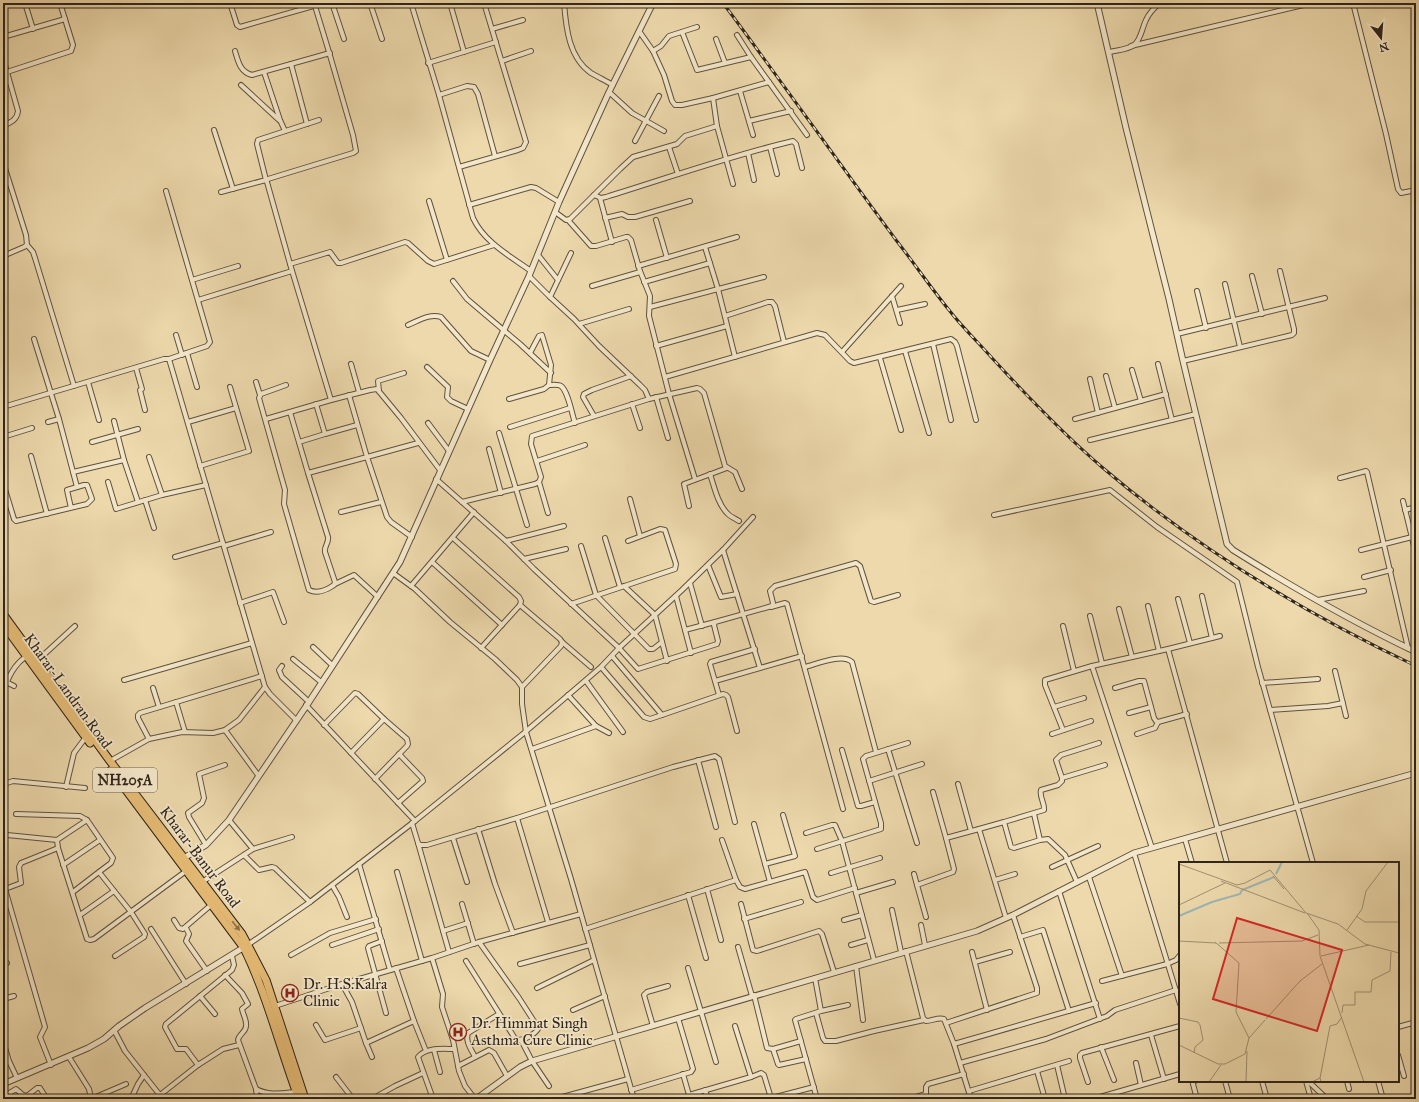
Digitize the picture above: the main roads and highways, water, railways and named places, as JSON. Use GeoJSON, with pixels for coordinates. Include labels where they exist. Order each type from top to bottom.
{"type":"FeatureCollection","features":[{"type":"Feature","properties":{"kind":"highway","name":"Kharar-Banur Road"},"geometry":{"type":"LineString","coordinates":[[3,614],[181,859],[202,882],[242,934],[246,946],[266,980],[305,1099]]}},
{"type":"Feature","properties":{"kind":"highway","name":"Kharar-Landran Road"},"geometry":{"type":"LineString","coordinates":[[3,624],[86,737],[181,859],[185,871],[211,905],[246,946]]}},
{"type":"Feature","properties":{"kind":"highway","name":"NH205A"},"geometry":{"type":"LineString","coordinates":[[246,946],[298,1095]]}},
{"type":"Feature","properties":{"kind":"railway"},"geometry":{"type":"LineString","coordinates":[[723,3],[942,302],[1018,386],[1088,455],[1139,497],[1214,552],[1253,577],[1333,624],[1416,666]]}},
{"type":"Feature","properties":{"kind":"place","name":"Dr. H.S.Kalra Clinic"},"geometry":{"type":"Point","coordinates":[290,993]}},
{"type":"Feature","properties":{"kind":"place","name":"Dr. Himmat Singh Asthma Cure Clinic"},"geometry":{"type":"Point","coordinates":[458,1032]}}]}
